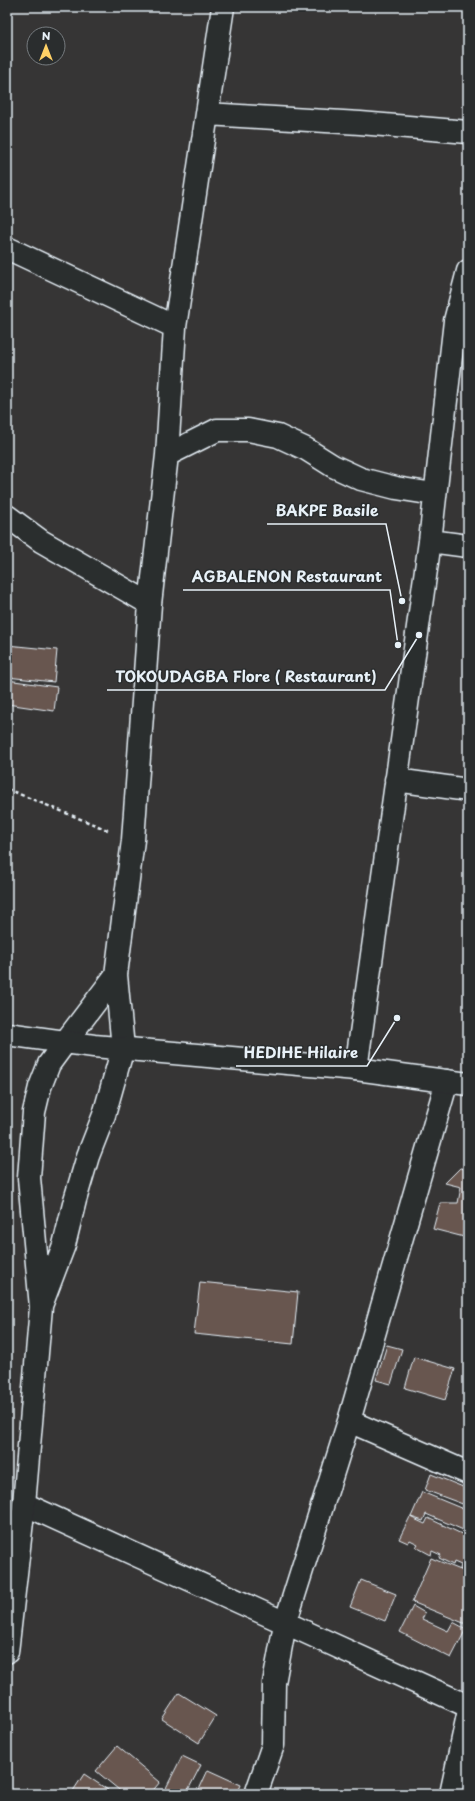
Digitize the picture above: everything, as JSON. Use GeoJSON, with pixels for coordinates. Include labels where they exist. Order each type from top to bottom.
{"type":"FeatureCollection","features":[{"type":"Feature","properties":{"kind":"street"},"geometry":{"type":"LineString","coordinates":[[41,1308],[64,1245],[80,1186],[104,1115],[122,1048],[116,974],[133,840],[150,604],[167,455],[175,327],[223,7]]}},
{"type":"Feature","properties":{"kind":"street"},"geometry":{"type":"LineString","coordinates":[[207,114],[360,123],[468,132]]}},
{"type":"Feature","properties":{"kind":"street"},"geometry":{"type":"LineString","coordinates":[[7,248],[175,327]]}},
{"type":"Feature","properties":{"kind":"street"},"geometry":{"type":"LineString","coordinates":[[356,1069],[430,541],[434,494],[468,271]]}},
{"type":"Feature","properties":{"kind":"street"},"geometry":{"type":"LineString","coordinates":[[167,455],[217,430],[248,430],[278,436],[306,449],[333,466],[361,479],[396,488],[434,494]]}},
{"type":"Feature","properties":{"kind":"street"},"geometry":{"type":"LineString","coordinates":[[7,516],[41,541],[150,604]]}},
{"type":"Feature","properties":{"kind":"street"},"geometry":{"type":"LineString","coordinates":[[430,541],[468,546]]}},
{"type":"Feature","properties":{"kind":"street"},"geometry":{"type":"LineString","coordinates":[[396,780],[468,790]]}},
{"type":"Feature","properties":{"kind":"street"},"geometry":{"type":"LineString","coordinates":[[7,1652],[24,1504],[41,1308],[29,1178],[34,1112],[40,1087],[50,1064],[116,974]]}},
{"type":"Feature","properties":{"kind":"street"},"geometry":{"type":"LineString","coordinates":[[7,1034],[122,1048],[356,1069],[468,1084]]}},
{"type":"Feature","properties":{"kind":"street"},"geometry":{"type":"LineString","coordinates":[[256,1794],[273,1746],[274,1683],[285,1624],[349,1421],[447,1081]]}},
{"type":"Feature","properties":{"kind":"street"},"geometry":{"type":"LineString","coordinates":[[349,1421],[468,1473]]}},
{"type":"Feature","properties":{"kind":"street"},"geometry":{"type":"LineString","coordinates":[[24,1504],[468,1706]]}},
{"type":"Feature","properties":{"kind":"street"},"geometry":{"type":"LineString","coordinates":[[451,1794],[468,1715]]}},
{"type":"Feature","properties":{"kind":"path"},"geometry":{"type":"LineString","coordinates":[[7,789],[133,840]]}},
{"type":"Feature","properties":{"kind":"building"},"geometry":{"type":"Polygon","coordinates":[[[7,645],[57,650],[54,682],[7,677],[7,645]]]}},
{"type":"Feature","properties":{"kind":"building"},"geometry":{"type":"Polygon","coordinates":[[[7,680],[57,687],[54,711],[7,704],[7,680]]]}},
{"type":"Feature","properties":{"kind":"building"},"geometry":{"type":"Polygon","coordinates":[[[460,1168],[468,1169],[468,1238],[433,1229],[440,1203],[458,1203],[461,1187],[445,1183],[460,1168]]]}},
{"type":"Feature","properties":{"kind":"building"},"geometry":{"type":"Polygon","coordinates":[[[200,1282],[298,1292],[293,1344],[194,1334],[200,1282]]]}},
{"type":"Feature","properties":{"kind":"building"},"geometry":{"type":"Polygon","coordinates":[[[387,1345],[402,1349],[391,1384],[376,1380],[387,1345]]]}},
{"type":"Feature","properties":{"kind":"building"},"geometry":{"type":"Polygon","coordinates":[[[414,1357],[455,1369],[445,1400],[405,1388],[414,1357]]]}},
{"type":"Feature","properties":{"kind":"building"},"geometry":{"type":"Polygon","coordinates":[[[431,1474],[468,1489],[468,1506],[425,1490],[431,1474]]]}},
{"type":"Feature","properties":{"kind":"building"},"geometry":{"type":"Polygon","coordinates":[[[422,1492],[468,1511],[468,1532],[426,1514],[423,1521],[411,1517],[422,1492]]]}},
{"type":"Feature","properties":{"kind":"building"},"geometry":{"type":"Polygon","coordinates":[[[410,1517],[425,1524],[428,1518],[468,1537],[468,1573],[460,1569],[461,1565],[454,1562],[453,1565],[439,1558],[441,1555],[432,1551],[431,1555],[416,1547],[418,1544],[410,1540],[408,1543],[399,1539],[410,1517]]]}},
{"type":"Feature","properties":{"kind":"building"},"geometry":{"type":"Polygon","coordinates":[[[431,1558],[468,1573],[468,1620],[466,1624],[412,1602],[431,1558]]]}},
{"type":"Feature","properties":{"kind":"building"},"geometry":{"type":"Polygon","coordinates":[[[361,1580],[396,1594],[385,1621],[350,1607],[361,1580]]]}},
{"type":"Feature","properties":{"kind":"building"},"geometry":{"type":"Polygon","coordinates":[[[413,1606],[425,1613],[422,1619],[448,1631],[453,1622],[466,1629],[451,1658],[400,1632],[413,1606]]]}},
{"type":"Feature","properties":{"kind":"building"},"geometry":{"type":"Polygon","coordinates":[[[179,1693],[216,1716],[199,1743],[162,1719],[179,1693]]]}},
{"type":"Feature","properties":{"kind":"building"},"geometry":{"type":"Polygon","coordinates":[[[117,1746],[160,1782],[150,1794],[124,1794],[96,1771],[117,1746]]]}},
{"type":"Feature","properties":{"kind":"building"},"geometry":{"type":"Polygon","coordinates":[[[182,1756],[201,1765],[186,1794],[163,1794],[182,1756]]]}},
{"type":"Feature","properties":{"kind":"building"},"geometry":{"type":"Polygon","coordinates":[[[208,1770],[241,1785],[237,1794],[197,1794],[208,1770]]]}},
{"type":"Feature","properties":{"kind":"building"},"geometry":{"type":"Polygon","coordinates":[[[84,1774],[108,1790],[105,1794],[71,1794],[84,1774]]]}},
{"type":"Feature","properties":{"kind":"place","name":"BAKPE Basile"},"geometry":{"type":"Point","coordinates":[402,601]}},
{"type":"Feature","properties":{"kind":"place","name":"TOKOUDAGBA Flore ( Restaurant)"},"geometry":{"type":"Point","coordinates":[419,635]}},
{"type":"Feature","properties":{"kind":"place","name":"AGBALENON Restaurant"},"geometry":{"type":"Point","coordinates":[398,645]}},
{"type":"Feature","properties":{"kind":"place","name":"HEDIHE Hilaire"},"geometry":{"type":"Point","coordinates":[397,1018]}}]}
